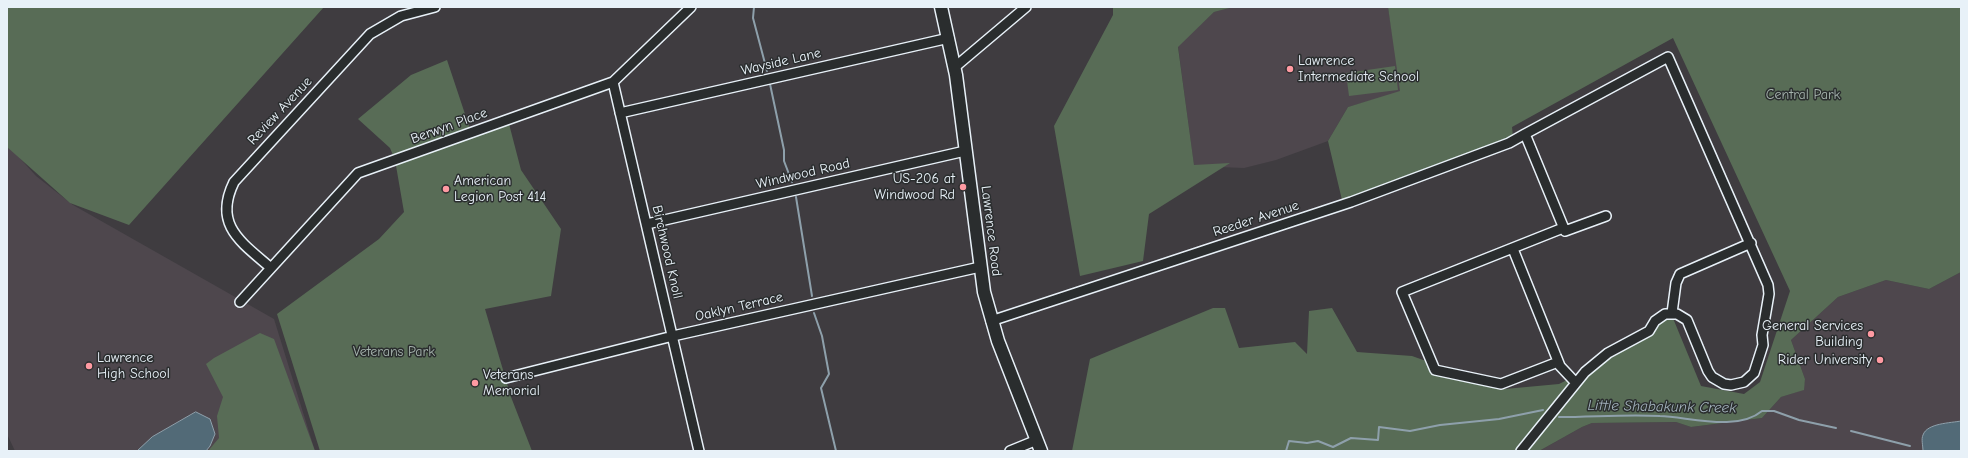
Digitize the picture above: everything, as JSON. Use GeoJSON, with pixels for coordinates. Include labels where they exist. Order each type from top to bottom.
{"type":"FeatureCollection","features":[{"type":"Feature","properties":{"kind":"main road","name":"Lawrence Road"},"geometry":{"type":"LineString","coordinates":[[941,7],[955,67],[980,267],[991,321],[1039,445]]}},
{"type":"Feature","properties":{"kind":"street","name":"Review Avenue"},"geometry":{"type":"LineString","coordinates":[[271,268],[240,240],[230,227],[226,209],[230,191],[234,182],[370,34],[394,19],[422,8],[435,7]]}},
{"type":"Feature","properties":{"kind":"street","name":"Berwyn Place"},"geometry":{"type":"LineString","coordinates":[[242,299],[354,177],[362,171],[612,82],[691,7]]}},
{"type":"Feature","properties":{"kind":"street"},"geometry":{"type":"LineString","coordinates":[[955,67],[1026,7]]}},
{"type":"Feature","properties":{"kind":"street","name":"Wayside Lane"},"geometry":{"type":"LineString","coordinates":[[620,113],[949,38]]}},
{"type":"Feature","properties":{"kind":"street","name":"Reeder Avenue"},"geometry":{"type":"LineString","coordinates":[[991,321],[1351,202],[1509,143],[1668,57],[1751,243]]}},
{"type":"Feature","properties":{"kind":"street","name":"Birchwood Knoll"},"geometry":{"type":"LineString","coordinates":[[612,82],[647,224],[699,451]]}},
{"type":"Feature","properties":{"kind":"street"},"geometry":{"type":"LineString","coordinates":[[1525,134],[1564,231],[1606,216]]}},
{"type":"Feature","properties":{"kind":"street","name":"Windwood Road"},"geometry":{"type":"LineString","coordinates":[[647,224],[965,151]]}},
{"type":"Feature","properties":{"kind":"street"},"geometry":{"type":"LineString","coordinates":[[1558,362],[1501,384],[1435,370],[1402,292],[1563,228]]}},
{"type":"Feature","properties":{"kind":"street"},"geometry":{"type":"LineString","coordinates":[[1521,451],[1585,372],[1608,353],[1649,332],[1660,317],[1672,313],[1683,316],[1687,320],[1708,371],[1712,377],[1724,384],[1731,385],[1744,382],[1749,378],[1757,367],[1763,345],[1762,335],[1769,292],[1767,281],[1751,243],[1680,274],[1676,283],[1672,313]]}},
{"type":"Feature","properties":{"kind":"street"},"geometry":{"type":"LineString","coordinates":[[1512,248],[1558,362],[1576,383]]}},
{"type":"Feature","properties":{"kind":"street","name":"Oaklyn Terrace"},"geometry":{"type":"LineString","coordinates":[[506,378],[673,336],[980,267]]}},
{"type":"Feature","properties":{"kind":"street"},"geometry":{"type":"LineString","coordinates":[[1010,451],[1039,445]]}},
{"type":"Feature","properties":{"kind":"shaded area","name":"Lawrence Intermediate School"},"geometry":{"type":"Polygon","coordinates":[[[1231,7],[1388,7],[1402,92],[1348,107],[1328,141],[1276,160],[1244,168],[1194,166],[1178,46],[1214,12],[1231,7]]]}},
{"type":"Feature","properties":{"kind":"shaded area","name":"Lawrence High School"},"geometry":{"type":"Polygon","coordinates":[[[7,144],[36,176],[73,205],[274,319],[315,451],[15,451],[7,434],[7,144]]]}},
{"type":"Feature","properties":{"kind":"shaded area","name":"Rider University"},"geometry":{"type":"Polygon","coordinates":[[[1961,272],[1961,451],[1539,451],[1592,423],[1676,422],[1691,427],[1762,418],[1781,397],[1803,390],[1805,379],[1791,340],[1838,297],[1886,280],[1929,289],[1961,272]]]}},
{"type":"Feature","properties":{"kind":"green space"},"geometry":{"type":"Polygon","coordinates":[[[7,7],[324,7],[129,225],[70,203],[7,147],[7,7]]]}},
{"type":"Feature","properties":{"kind":"green space"},"geometry":{"type":"Polygon","coordinates":[[[1113,7],[1233,7],[1214,12],[1178,47],[1194,165],[1230,163],[1149,214],[1143,261],[1080,276],[1054,126],[1113,15],[1113,7]]]}},
{"type":"Feature","properties":{"kind":"green space","name":"Central Park"},"geometry":{"type":"Polygon","coordinates":[[[1388,7],[1961,7],[1961,272],[1929,289],[1886,280],[1838,297],[1791,340],[1805,379],[1804,390],[1781,397],[1762,418],[1691,427],[1676,422],[1592,423],[1539,451],[1072,451],[1090,359],[1213,308],[1225,308],[1239,348],[1295,342],[1307,354],[1309,311],[1332,308],[1357,352],[1412,356],[1505,389],[1559,384],[1585,371],[1670,311],[1701,386],[1744,394],[1760,382],[1790,291],[1673,38],[1512,127],[1513,137],[1342,200],[1328,141],[1348,107],[1400,91],[1388,7]]]}},
{"type":"Feature","properties":{"kind":"green space","name":"Veterans Park"},"geometry":{"type":"Polygon","coordinates":[[[447,60],[471,132],[508,120],[521,170],[561,229],[551,296],[485,309],[511,397],[532,451],[320,451],[277,314],[379,239],[404,212],[395,160],[390,148],[358,119],[411,75],[447,60]]]}},
{"type":"Feature","properties":{"kind":"green space"},"geometry":{"type":"Polygon","coordinates":[[[1395,66],[1398,90],[1349,96],[1346,73],[1395,66]]]}},
{"type":"Feature","properties":{"kind":"green space"},"geometry":{"type":"Polygon","coordinates":[[[260,333],[274,339],[315,451],[208,451],[219,438],[217,416],[223,397],[206,364],[214,358],[260,333]]]}},
{"type":"Feature","properties":{"kind":"water"},"geometry":{"type":"Polygon","coordinates":[[[196,412],[210,419],[215,434],[206,451],[137,451],[152,437],[196,412]]]}},
{"type":"Feature","properties":{"kind":"water"},"geometry":{"type":"Polygon","coordinates":[[[1961,421],[1961,451],[1923,451],[1922,438],[1925,431],[1934,426],[1961,421]]]}},
{"type":"Feature","properties":{"kind":"waterway"},"geometry":{"type":"LineString","coordinates":[[754,7],[753,18],[767,71]]}},
{"type":"Feature","properties":{"kind":"waterway"},"geometry":{"type":"LineString","coordinates":[[770,84],[784,150],[784,161],[792,182]]}},
{"type":"Feature","properties":{"kind":"waterway"},"geometry":{"type":"LineString","coordinates":[[796,197],[812,296]]}},
{"type":"Feature","properties":{"kind":"waterway"},"geometry":{"type":"LineString","coordinates":[[814,313],[822,336],[829,374],[821,388],[836,451]]}},
{"type":"Feature","properties":{"kind":"waterway","name":"Little Shabakunk Creek"},"geometry":{"type":"LineString","coordinates":[[1286,451],[1289,441],[1307,443],[1318,441],[1333,447],[1351,438],[1378,440],[1379,427],[1410,431],[1440,425],[1499,419],[1543,410]]}},
{"type":"Feature","properties":{"kind":"waterway","name":"Little Shabakunk Creek"},"geometry":{"type":"LineString","coordinates":[[1559,417],[1648,415],[1712,422],[1726,422],[1740,421],[1752,417],[1762,411],[1774,411],[1799,420],[1836,428]]}},
{"type":"Feature","properties":{"kind":"waterway"},"geometry":{"type":"LineString","coordinates":[[1851,431],[1910,446]]}},
{"type":"Feature","properties":{"kind":"place","name":"Lawrence Intermediate School"},"geometry":{"type":"Point","coordinates":[1290,69]}},
{"type":"Feature","properties":{"kind":"place","name":"US-206 at Windwood Rd"},"geometry":{"type":"Point","coordinates":[963,187]}},
{"type":"Feature","properties":{"kind":"place","name":"American Legion Post 414"},"geometry":{"type":"Point","coordinates":[446,189]}},
{"type":"Feature","properties":{"kind":"place","name":"General Services Building"},"geometry":{"type":"Point","coordinates":[1871,334]}},
{"type":"Feature","properties":{"kind":"place","name":"Rider University"},"geometry":{"type":"Point","coordinates":[1880,360]}},
{"type":"Feature","properties":{"kind":"place","name":"Lawrence High School"},"geometry":{"type":"Point","coordinates":[89,366]}},
{"type":"Feature","properties":{"kind":"place","name":"Veterans Memorial"},"geometry":{"type":"Point","coordinates":[475,383]}}]}
